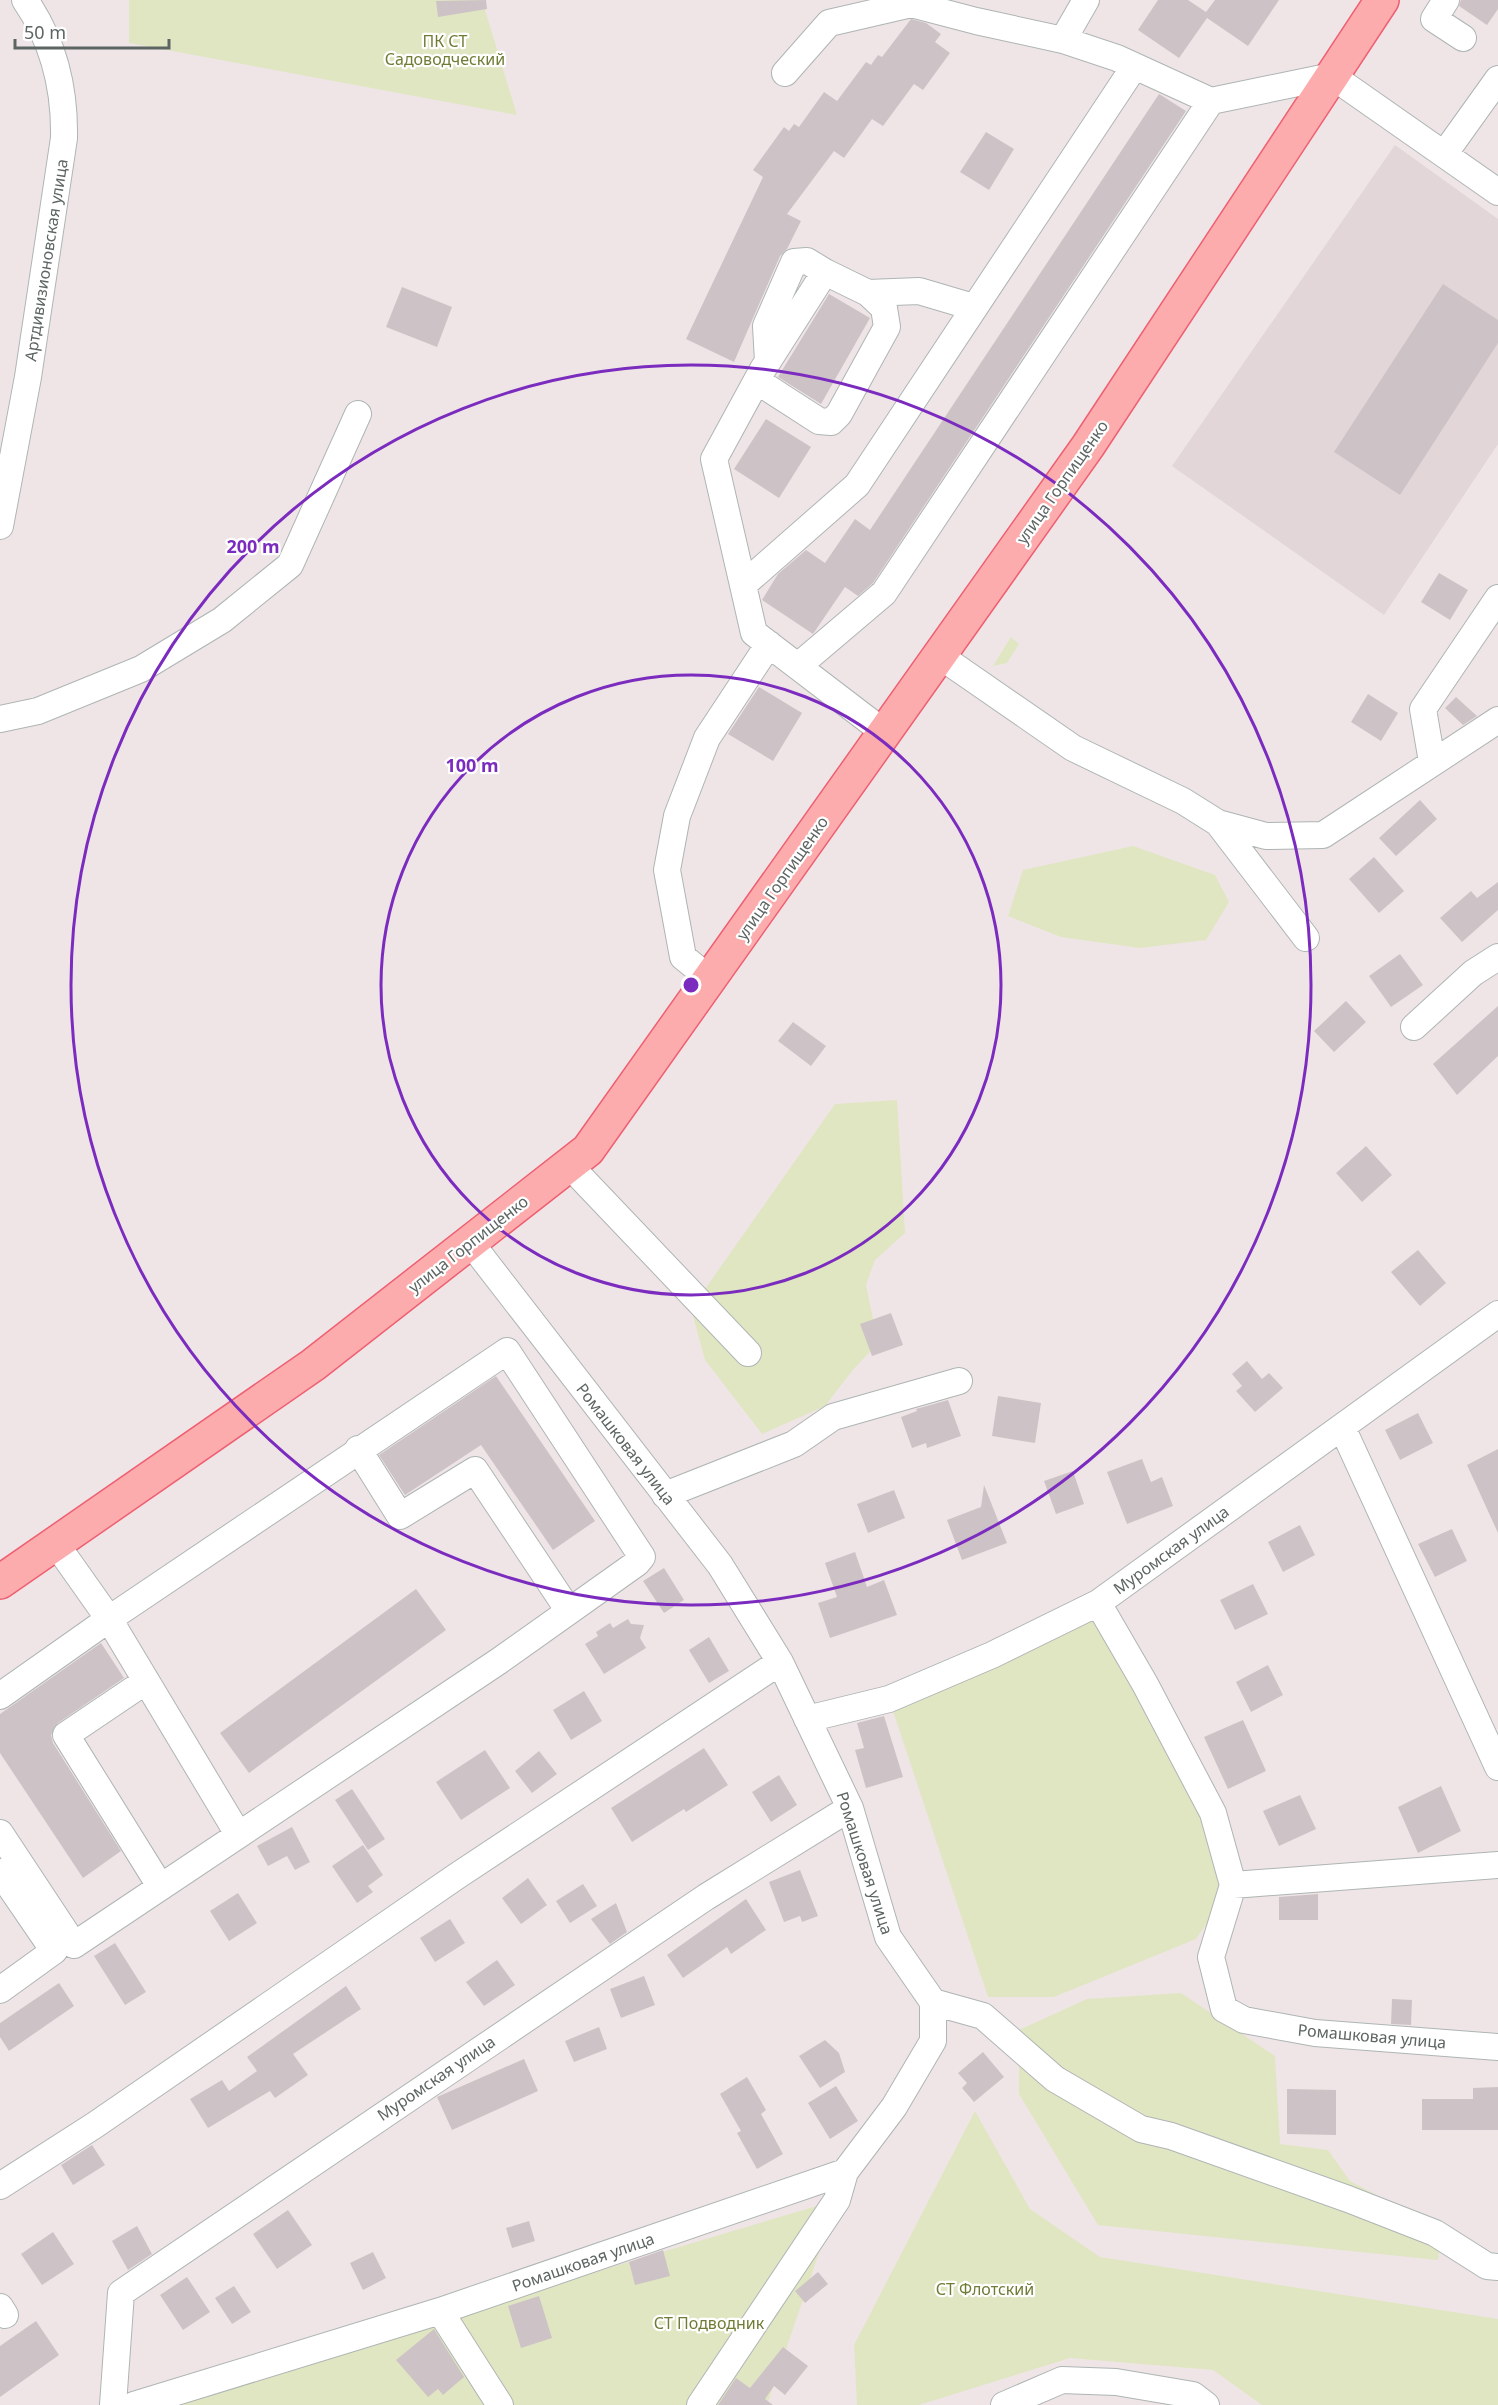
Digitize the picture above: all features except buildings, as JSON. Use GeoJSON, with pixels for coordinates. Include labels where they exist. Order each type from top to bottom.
{"type":"FeatureCollection","features":[{"type":"Feature","properties":{"kind":"main road","name":"улица Горпищенко"},"geometry":{"type":"LineString","coordinates":[[0,1582],[313,1365],[588,1150],[1088,447],[1382,0]]}},
{"type":"Feature","properties":{"kind":"street","name":"Артдивизионовская улица"},"geometry":{"type":"LineString","coordinates":[[0,526],[28,377],[64,138],[64,108],[59,76],[50,45],[25,0]]}},
{"type":"Feature","properties":{"kind":"street"},"geometry":{"type":"LineString","coordinates":[[1063,40],[1086,0]]}},
{"type":"Feature","properties":{"kind":"street"},"geometry":{"type":"LineString","coordinates":[[1446,0],[1434,19],[1463,38]]}},
{"type":"Feature","properties":{"kind":"street"},"geometry":{"type":"LineString","coordinates":[[785,73],[829,23],[911,4],[1063,40],[1118,58],[1211,101],[1332,76],[1498,192]]}},
{"type":"Feature","properties":{"kind":"street"},"geometry":{"type":"LineString","coordinates":[[743,585],[857,485],[1134,67]]}},
{"type":"Feature","properties":{"kind":"street"},"geometry":{"type":"LineString","coordinates":[[1445,153],[1498,79]]}},
{"type":"Feature","properties":{"kind":"street"},"geometry":{"type":"LineString","coordinates":[[798,666],[884,593],[1211,101]]}},
{"type":"Feature","properties":{"kind":"street"},"geometry":{"type":"LineString","coordinates":[[763,371],[819,421],[831,422],[839,414],[887,327],[884,308],[868,293],[825,272],[763,371],[714,459],[754,633],[885,733]]}},
{"type":"Feature","properties":{"kind":"street"},"geometry":{"type":"LineString","coordinates":[[868,293],[919,291],[973,307]]}},
{"type":"Feature","properties":{"kind":"street"},"geometry":{"type":"LineString","coordinates":[[0,719],[38,711],[141,669],[222,620],[290,565],[358,414]]}},
{"type":"Feature","properties":{"kind":"street"},"geometry":{"type":"LineString","coordinates":[[1432,762],[1422,709],[1498,598]]}},
{"type":"Feature","properties":{"kind":"street"},"geometry":{"type":"LineString","coordinates":[[710,979],[683,957],[667,870],[677,816],[707,738],[769,644]]}},
{"type":"Feature","properties":{"kind":"street"},"geometry":{"type":"LineString","coordinates":[[940,656],[1073,748],[1183,801],[1218,823],[1266,836],[1323,835],[1498,720]]}},
{"type":"Feature","properties":{"kind":"street"},"geometry":{"type":"LineString","coordinates":[[1218,823],[1306,938]]}},
{"type":"Feature","properties":{"kind":"street"},"geometry":{"type":"LineString","coordinates":[[1414,1027],[1473,973],[1498,957]]}},
{"type":"Feature","properties":{"kind":"street"},"geometry":{"type":"LineString","coordinates":[[569,1165],[748,1353]]}},
{"type":"Feature","properties":{"kind":"street","name":"Ромашковая улица"},"geometry":{"type":"LineString","coordinates":[[470,1242],[720,1565],[780,1662],[850,1808],[888,1937],[933,2002]]}},
{"type":"Feature","properties":{"kind":"street","name":"Муромская улица"},"geometry":{"type":"LineString","coordinates":[[807,1719],[889,1699],[992,1656],[1098,1603],[1498,1314]]}},
{"type":"Feature","properties":{"kind":"street"},"geometry":{"type":"LineString","coordinates":[[0,1696],[358,1449],[507,1351],[642,1557],[637,1563],[490,1668],[74,1945],[0,1833]]}},
{"type":"Feature","properties":{"kind":"street"},"geometry":{"type":"LineString","coordinates":[[665,1495],[794,1444],[833,1417],[959,1381]]}},
{"type":"Feature","properties":{"kind":"street"},"geometry":{"type":"LineString","coordinates":[[1342,1427],[1498,1767]]}},
{"type":"Feature","properties":{"kind":"street"},"geometry":{"type":"LineString","coordinates":[[358,1449],[400,1516],[475,1470],[569,1611]]}},
{"type":"Feature","properties":{"kind":"street"},"geometry":{"type":"LineString","coordinates":[[56,1544],[109,1619],[238,1834]]}},
{"type":"Feature","properties":{"kind":"street"},"geometry":{"type":"LineString","coordinates":[[1098,1603],[1145,1684],[1213,1813],[1233,1885],[1498,1865]]}},
{"type":"Feature","properties":{"kind":"street"},"geometry":{"type":"LineString","coordinates":[[0,2186],[95,2125],[457,1876],[780,1662]]}},
{"type":"Feature","properties":{"kind":"street"},"geometry":{"type":"LineString","coordinates":[[146,1680],[66,1735],[160,1886]]}},
{"type":"Feature","properties":{"kind":"street","name":"Муромская улица"},"geometry":{"type":"LineString","coordinates":[[113,2405],[121,2293],[706,1896],[850,1808]]}},
{"type":"Feature","properties":{"kind":"street"},"geometry":{"type":"LineString","coordinates":[[0,1872],[54,1951],[0,1990]]}},
{"type":"Feature","properties":{"kind":"street","name":"Ромашковая улица"},"geometry":{"type":"LineString","coordinates":[[1233,1885],[1211,1957],[1224,2009],[1245,2020],[1316,2033],[1498,2047]]}},
{"type":"Feature","properties":{"kind":"street"},"geometry":{"type":"LineString","coordinates":[[700,2405],[837,2200],[845,2172],[894,2107],[933,2041],[933,2002],[983,2016],[1055,2079],[1141,2129],[1171,2136],[1348,2199],[1435,2233],[1486,2266],[1498,2267]]}},
{"type":"Feature","properties":{"kind":"street","name":"Ромашковая улица"},"geometry":{"type":"LineString","coordinates":[[134,2405],[440,2312],[845,2172]]}},
{"type":"Feature","properties":{"kind":"street"},"geometry":{"type":"LineString","coordinates":[[440,2312],[500,2405]]}},
{"type":"Feature","properties":{"kind":"street"},"geometry":{"type":"LineString","coordinates":[[1004,2405],[1062,2380],[1116,2382],[1192,2396],[1206,2405]]}},
{"type":"Feature","properties":{"kind":"shaded area"},"geometry":{"type":"Polygon","coordinates":[[[1395,145],[1498,219],[1498,444],[1384,615],[1172,466],[1395,145]]]}},
{"type":"Feature","properties":{"kind":"green space","name":"ПК СТ Садоводческий"},"geometry":{"type":"Polygon","coordinates":[[[129,0],[482,0],[517,115],[129,43],[129,0]]]}},
{"type":"Feature","properties":{"kind":"green space"},"geometry":{"type":"Polygon","coordinates":[[[1011,637],[1019,644],[1007,663],[993,666],[1011,637]]]}},
{"type":"Feature","properties":{"kind":"green space"},"geometry":{"type":"Polygon","coordinates":[[[1133,846],[1215,875],[1229,902],[1206,940],[1140,948],[1061,937],[1008,916],[1023,870],[1133,846]]]}},
{"type":"Feature","properties":{"kind":"green space"},"geometry":{"type":"Polygon","coordinates":[[[897,1100],[905,1233],[875,1260],[866,1285],[878,1343],[852,1371],[825,1406],[762,1434],[705,1360],[691,1309],[835,1104],[897,1100]]]}},
{"type":"Feature","properties":{"kind":"green space"},"geometry":{"type":"Polygon","coordinates":[[[1098,1603],[1145,1684],[1233,1885],[1196,1939],[1054,1997],[988,1997],[889,1699],[1098,1603]]]}},
{"type":"Feature","properties":{"kind":"green space"},"geometry":{"type":"Polygon","coordinates":[[[1181,1993],[1275,2056],[1280,2144],[1328,2150],[1350,2181],[1442,2230],[1438,2260],[1098,2225],[1019,2094],[1019,2030],[1087,1999],[1181,1993]]]}},
{"type":"Feature","properties":{"kind":"green space","name":"СТ Флотский"},"geometry":{"type":"Polygon","coordinates":[[[975,2111],[1030,2209],[1100,2257],[1498,2319],[1498,2405],[1262,2405],[1213,2370],[1070,2358],[919,2405],[857,2405],[854,2345],[975,2111]]]}},
{"type":"Feature","properties":{"kind":"green space","name":"СТ Подводник"},"geometry":{"type":"Polygon","coordinates":[[[837,2200],[767,2405],[148,2405],[837,2200]]]}}]}
